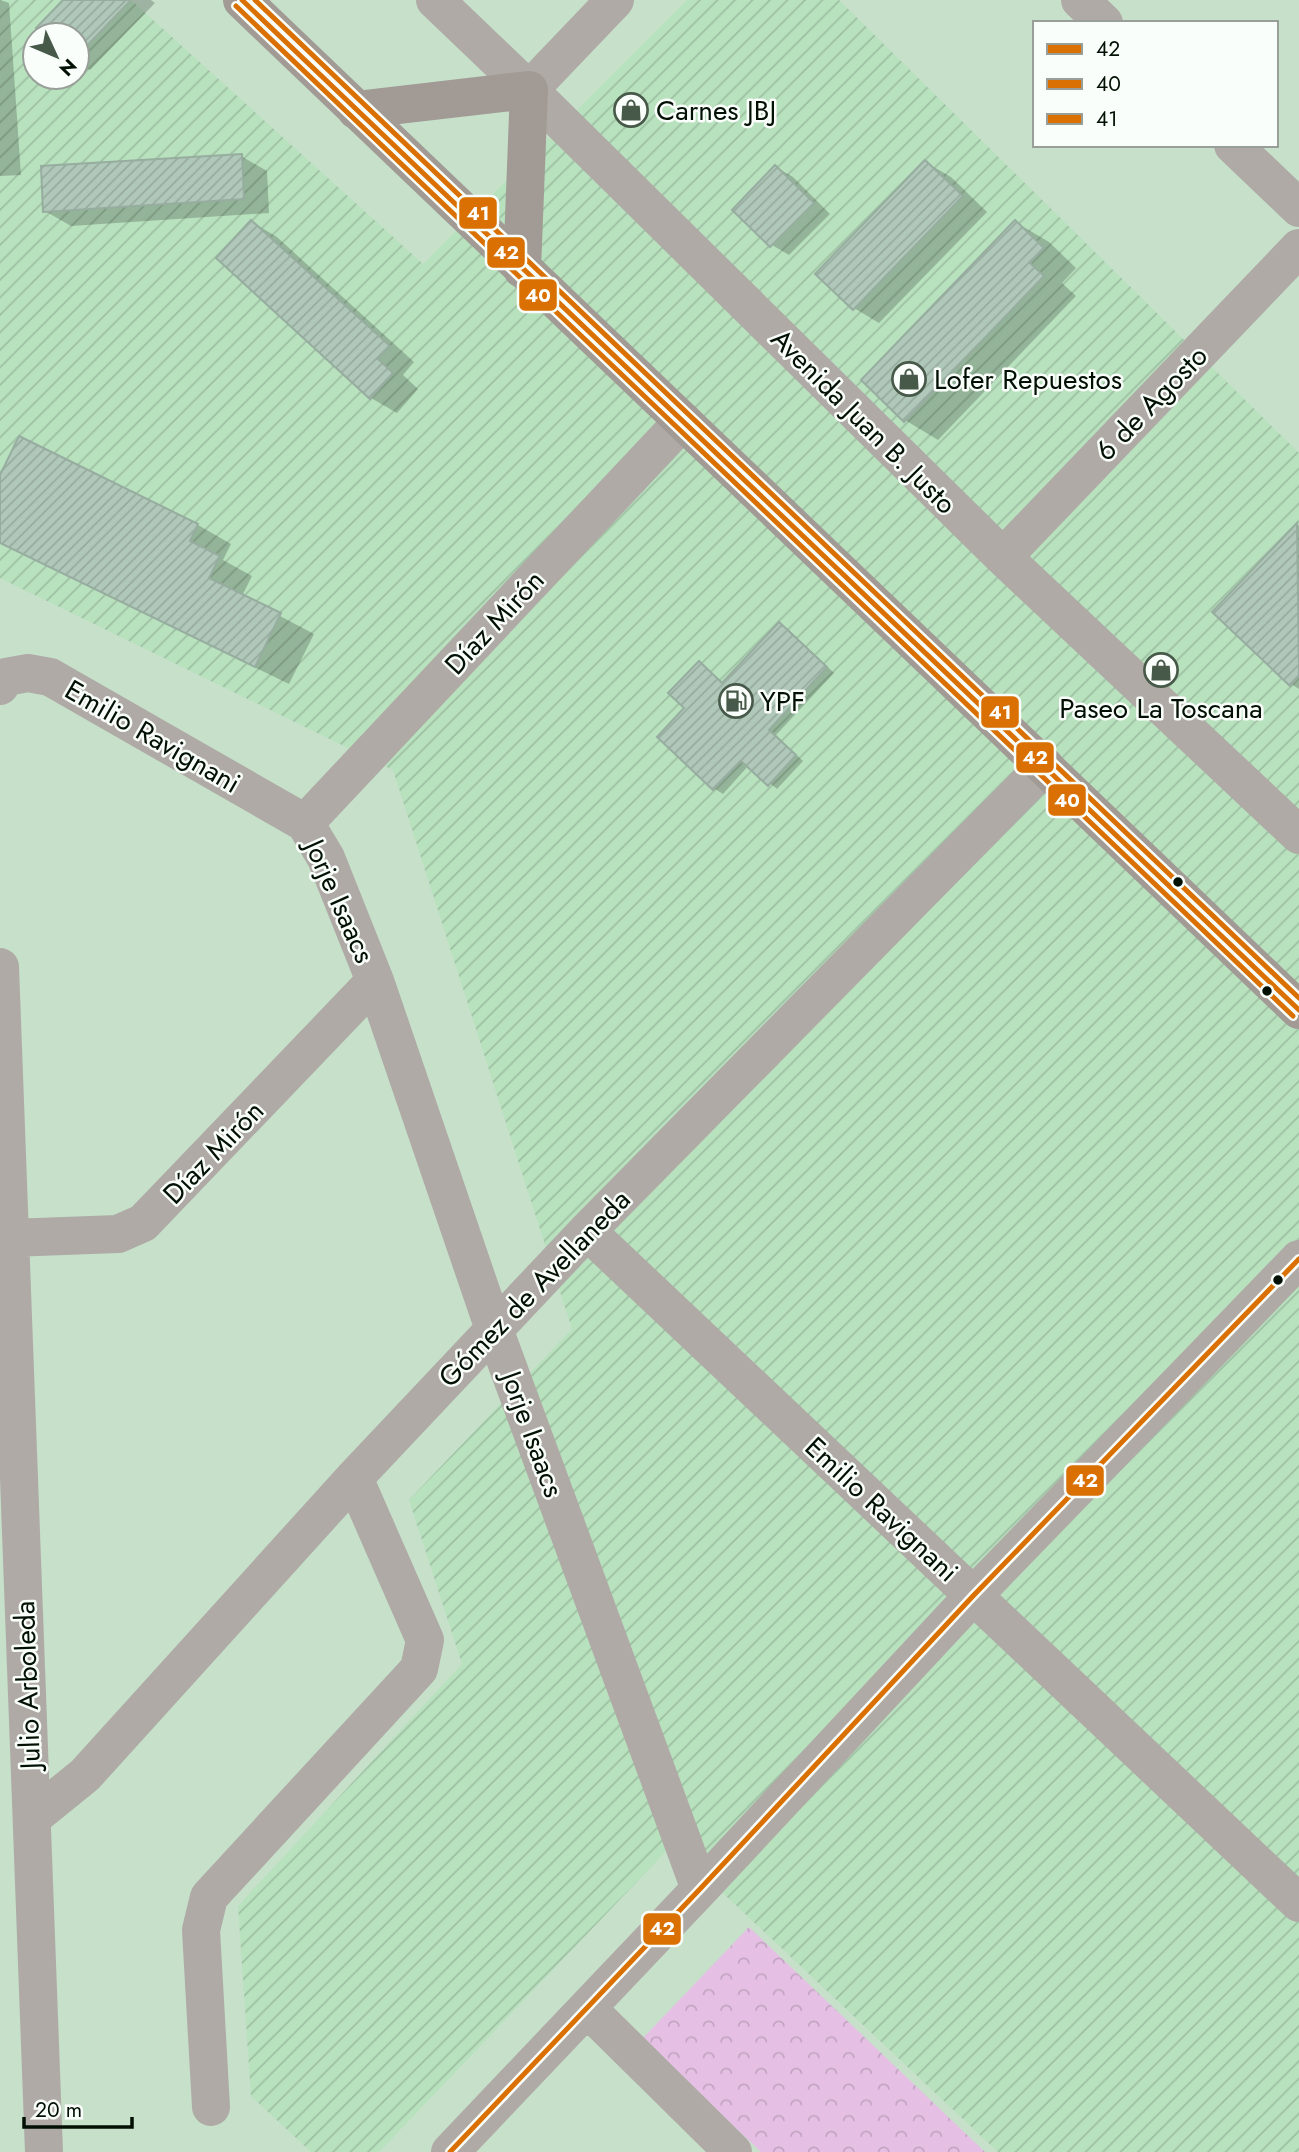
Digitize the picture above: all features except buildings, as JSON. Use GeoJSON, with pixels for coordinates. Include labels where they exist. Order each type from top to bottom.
{"type":"FeatureCollection","features":[{"type":"Feature","properties":{"kind":"main road"},"geometry":{"type":"LineString","coordinates":[[242,0],[1299,1010]]}},
{"type":"Feature","properties":{"kind":"main road"},"geometry":{"type":"LineString","coordinates":[[356,110],[528,90],[522,269]]}},
{"type":"Feature","properties":{"kind":"street","name":"Avenida Juan B. Justo"},"geometry":{"type":"LineString","coordinates":[[435,0],[1003,557],[1299,835]]}},
{"type":"Feature","properties":{"kind":"street"},"geometry":{"type":"LineString","coordinates":[[528,90],[615,0]]}},
{"type":"Feature","properties":{"kind":"street"},"geometry":{"type":"LineString","coordinates":[[1080,0],[1102,21]]}},
{"type":"Feature","properties":{"kind":"street"},"geometry":{"type":"LineString","coordinates":[[1235,147],[1299,208]]}},
{"type":"Feature","properties":{"kind":"street","name":"6 de Agosto"},"geometry":{"type":"LineString","coordinates":[[1003,557],[1299,248]]}},
{"type":"Feature","properties":{"kind":"street","name":"Díaz Mirón"},"geometry":{"type":"LineString","coordinates":[[305,823],[684,421]]}},
{"type":"Feature","properties":{"kind":"street","name":"Emilio Ravignani"},"geometry":{"type":"LineString","coordinates":[[0,686],[6,677],[28,673],[50,677],[305,823]]}},
{"type":"Feature","properties":{"kind":"street","name":"Gómez de Avellaneda"},"geometry":{"type":"LineString","coordinates":[[32,1818],[85,1775],[354,1478],[587,1231],[1045,766]]}},
{"type":"Feature","properties":{"kind":"street","name":"Jorje Isaacs"},"geometry":{"type":"LineString","coordinates":[[305,823],[326,858],[375,981],[494,1329],[700,1889]]}},
{"type":"Feature","properties":{"kind":"street","name":"Julio Arboleda"},"geometry":{"type":"LineString","coordinates":[[0,967],[10,1238],[14,1691],[32,1818],[44,2152]]}},
{"type":"Feature","properties":{"kind":"street","name":"Díaz Mirón"},"geometry":{"type":"LineString","coordinates":[[10,1238],[118,1234],[143,1223],[375,981]]}},
{"type":"Feature","properties":{"kind":"street","name":"Emilio Ravignani"},"geometry":{"type":"LineString","coordinates":[[587,1231],[1299,1903]]}},
{"type":"Feature","properties":{"kind":"street"},"geometry":{"type":"LineString","coordinates":[[450,2152],[973,1596],[1299,1259]]}},
{"type":"Feature","properties":{"kind":"street"},"geometry":{"type":"LineString","coordinates":[[211,2107],[201,1930],[209,1897],[419,1669],[425,1640],[354,1478]]}},
{"type":"Feature","properties":{"kind":"street"},"geometry":{"type":"LineString","coordinates":[[587,2009],[733,2152]]}},
{"type":"Feature","properties":{"kind":"shaded area"},"geometry":{"type":"Polygon","coordinates":[[[0,0],[131,0],[423,264],[687,0],[839,0],[1299,453],[1299,2152],[998,2152],[672,1845],[379,2152],[311,2152],[251,2096],[238,1906],[462,1664],[409,1500],[572,1329],[393,770],[0,578],[0,0]]]}},
{"type":"Feature","properties":{"kind":"green space"},"geometry":{"type":"Polygon","coordinates":[[[749,1927],[985,2152],[761,2152],[642,2039],[749,1927]]]}},
{"type":"Feature","properties":{"kind":"transit line","name":"42"},"geometry":{"type":"LineString","coordinates":[[242,0],[1299,1010]]}},
{"type":"Feature","properties":{"kind":"transit line","name":"41"},"geometry":{"type":"LineString","coordinates":[[255,0],[1299,998]]}},
{"type":"Feature","properties":{"kind":"transit line","name":"40"},"geometry":{"type":"LineString","coordinates":[[236,6],[1293,1016]]}},
{"type":"Feature","properties":{"kind":"transit line","name":"42"},"geometry":{"type":"LineString","coordinates":[[450,2152],[973,1596],[1299,1259]]}},
{"type":"Feature","properties":{"kind":"place","name":"Carnes JBJ"},"geometry":{"type":"Point","coordinates":[631,110]}},
{"type":"Feature","properties":{"kind":"place","name":"Lofer Repuestos"},"geometry":{"type":"Point","coordinates":[909,379]}},
{"type":"Feature","properties":{"kind":"place","name":"Paseo La Toscana"},"geometry":{"type":"Point","coordinates":[1161,670]}},
{"type":"Feature","properties":{"kind":"place","name":"YPF"},"geometry":{"type":"Point","coordinates":[736,701]}}]}
